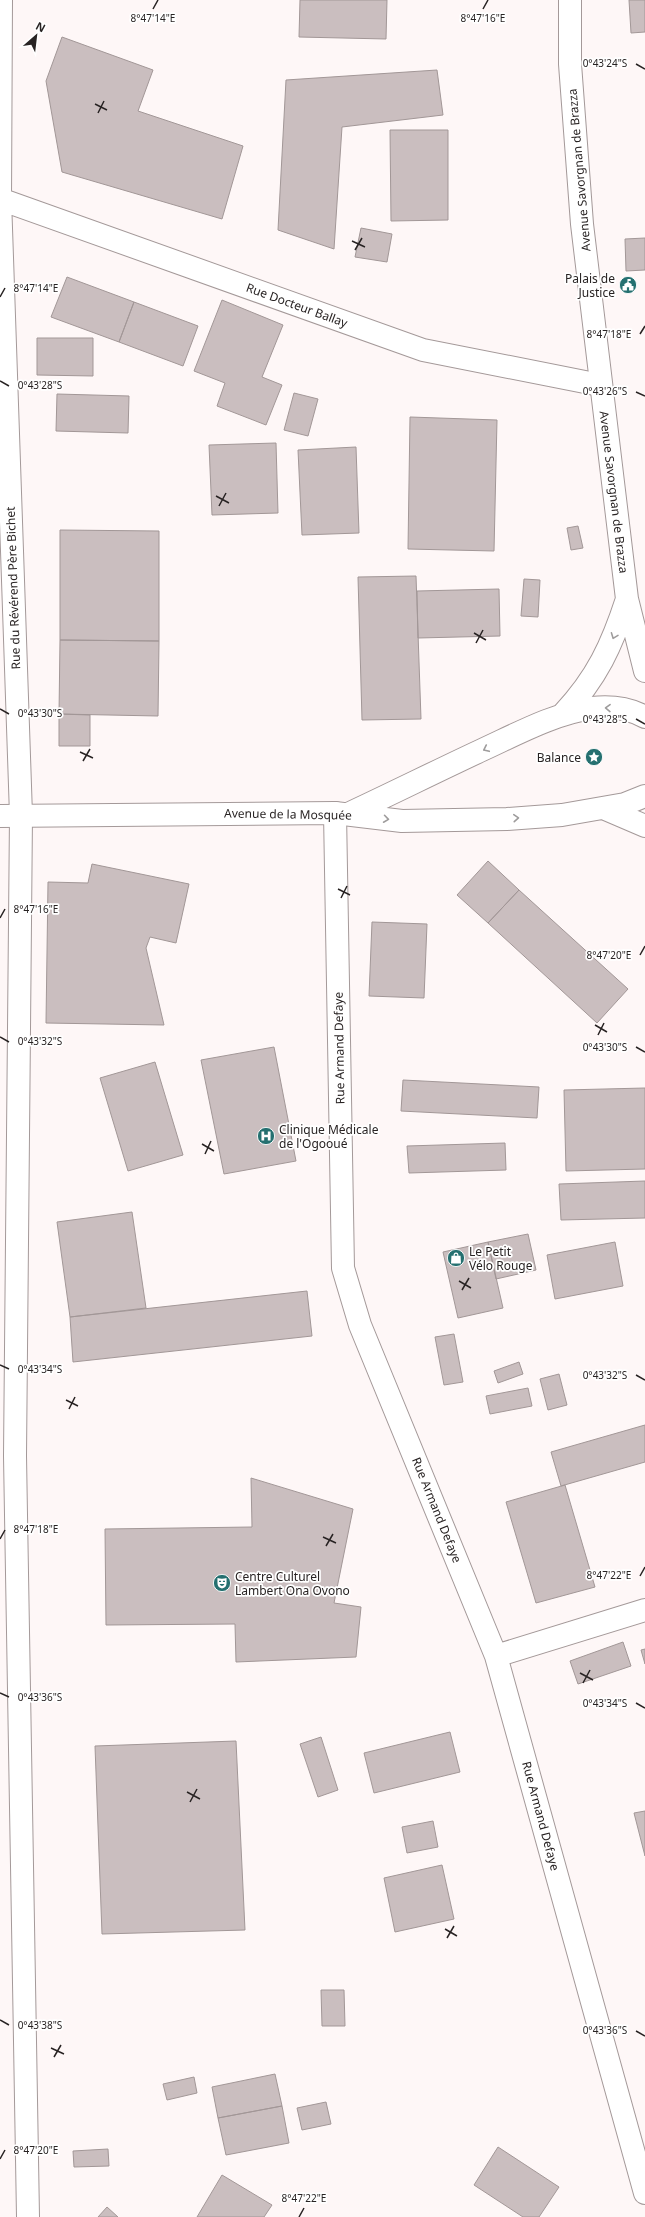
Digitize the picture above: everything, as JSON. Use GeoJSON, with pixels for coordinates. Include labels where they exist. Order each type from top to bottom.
{"type":"FeatureCollection","features":[{"type":"Feature","properties":{"kind":"street","name":"Rue du Révérend Père Bichet"},"geometry":{"type":"LineString","coordinates":[[1,0],[0,199],[21,815],[8,1430],[28,2217]]}},
{"type":"Feature","properties":{"kind":"street","name":"Avenue Savorgnan de Brazza"},"geometry":{"type":"LineString","coordinates":[[570,0],[570,64],[582,224],[627,599],[645,671]]}},
{"type":"Feature","properties":{"kind":"street","name":"Rue Docteur Ballay"},"geometry":{"type":"LineString","coordinates":[[0,199],[423,350],[600,384]]}},
{"type":"Feature","properties":{"kind":"street"},"geometry":{"type":"LineString","coordinates":[[564,714],[587,688],[601,665],[611,646],[627,599]]}},
{"type":"Feature","properties":{"kind":"street"},"geometry":{"type":"LineString","coordinates":[[342,813],[526,729],[564,714],[593,708],[611,708],[634,711],[645,717]]}},
{"type":"Feature","properties":{"kind":"street","name":"Avenue de la Mosquée"},"geometry":{"type":"LineString","coordinates":[[0,816],[342,813],[402,821],[523,818],[562,815],[603,808],[625,804],[645,796]]}},
{"type":"Feature","properties":{"kind":"street"},"geometry":{"type":"LineString","coordinates":[[603,808],[645,826]]}},
{"type":"Feature","properties":{"kind":"street","name":"Rue Armand Defaye"},"geometry":{"type":"LineString","coordinates":[[342,813],[343,1268],[360,1325],[496,1656],[645,2193]]}},
{"type":"Feature","properties":{"kind":"street"},"geometry":{"type":"LineString","coordinates":[[496,1656],[645,1610]]}},
{"type":"Feature","properties":{"kind":"building"},"geometry":{"type":"Polygon","coordinates":[[[300,0],[387,0],[386,39],[299,37],[300,0]]]}},
{"type":"Feature","properties":{"kind":"building"},"geometry":{"type":"Polygon","coordinates":[[[629,0],[645,0],[645,32],[631,33],[629,0]]]}},
{"type":"Feature","properties":{"kind":"building"},"geometry":{"type":"Polygon","coordinates":[[[62,37],[153,70],[138,111],[243,146],[222,219],[62,172],[46,81],[62,37]]]}},
{"type":"Feature","properties":{"kind":"building"},"geometry":{"type":"Polygon","coordinates":[[[437,70],[443,115],[342,127],[334,249],[278,230],[286,80],[437,70]]]}},
{"type":"Feature","properties":{"kind":"building"},"geometry":{"type":"Polygon","coordinates":[[[390,130],[448,130],[448,220],[391,221],[390,130]]]}},
{"type":"Feature","properties":{"kind":"building"},"geometry":{"type":"Polygon","coordinates":[[[361,228],[392,234],[387,262],[355,257],[361,228]]]}},
{"type":"Feature","properties":{"kind":"building"},"geometry":{"type":"Polygon","coordinates":[[[645,238],[645,270],[626,271],[625,239],[645,238]]]}},
{"type":"Feature","properties":{"kind":"building"},"geometry":{"type":"Polygon","coordinates":[[[67,277],[134,302],[119,342],[51,317],[67,277]]]}},
{"type":"Feature","properties":{"kind":"building"},"geometry":{"type":"Polygon","coordinates":[[[222,300],[283,325],[262,377],[282,385],[266,425],[217,406],[225,383],[194,371],[222,300]]]}},
{"type":"Feature","properties":{"kind":"building"},"geometry":{"type":"Polygon","coordinates":[[[134,302],[198,326],[183,366],[119,342],[134,302]]]}},
{"type":"Feature","properties":{"kind":"building"},"geometry":{"type":"Polygon","coordinates":[[[37,338],[93,338],[93,376],[37,375],[37,338]]]}},
{"type":"Feature","properties":{"kind":"building"},"geometry":{"type":"Polygon","coordinates":[[[294,393],[318,399],[308,436],[284,430],[294,393]]]}},
{"type":"Feature","properties":{"kind":"building"},"geometry":{"type":"Polygon","coordinates":[[[57,394],[129,396],[128,433],[56,431],[57,394]]]}},
{"type":"Feature","properties":{"kind":"building"},"geometry":{"type":"Polygon","coordinates":[[[410,417],[497,420],[494,551],[408,549],[410,417]]]}},
{"type":"Feature","properties":{"kind":"building"},"geometry":{"type":"Polygon","coordinates":[[[276,443],[278,513],[212,515],[209,445],[276,443]]]}},
{"type":"Feature","properties":{"kind":"building"},"geometry":{"type":"Polygon","coordinates":[[[356,447],[359,533],[302,535],[298,450],[356,447]]]}},
{"type":"Feature","properties":{"kind":"building"},"geometry":{"type":"Polygon","coordinates":[[[578,526],[583,548],[571,550],[567,528],[578,526]]]}},
{"type":"Feature","properties":{"kind":"building"},"geometry":{"type":"Polygon","coordinates":[[[60,530],[159,531],[159,641],[60,640],[60,530]]]}},
{"type":"Feature","properties":{"kind":"building"},"geometry":{"type":"Polygon","coordinates":[[[416,576],[421,719],[362,720],[358,577],[416,576]]]}},
{"type":"Feature","properties":{"kind":"building"},"geometry":{"type":"Polygon","coordinates":[[[524,579],[540,580],[538,617],[521,616],[524,579]]]}},
{"type":"Feature","properties":{"kind":"building"},"geometry":{"type":"Polygon","coordinates":[[[499,589],[500,636],[418,638],[417,591],[499,589]]]}},
{"type":"Feature","properties":{"kind":"building"},"geometry":{"type":"Polygon","coordinates":[[[60,640],[159,641],[158,716],[59,714],[60,640]]]}},
{"type":"Feature","properties":{"kind":"building"},"geometry":{"type":"Polygon","coordinates":[[[59,714],[90,715],[90,746],[59,746],[59,714]]]}},
{"type":"Feature","properties":{"kind":"building"},"geometry":{"type":"Polygon","coordinates":[[[488,861],[519,890],[488,923],[457,895],[488,861]]]}},
{"type":"Feature","properties":{"kind":"building"},"geometry":{"type":"Polygon","coordinates":[[[92,864],[189,884],[176,943],[150,937],[146,948],[164,1025],[46,1023],[48,882],[88,883],[92,864]]]}},
{"type":"Feature","properties":{"kind":"building"},"geometry":{"type":"Polygon","coordinates":[[[519,890],[628,989],[597,1023],[488,923],[519,890]]]}},
{"type":"Feature","properties":{"kind":"building"},"geometry":{"type":"Polygon","coordinates":[[[372,922],[427,924],[424,998],[369,996],[372,922]]]}},
{"type":"Feature","properties":{"kind":"building"},"geometry":{"type":"Polygon","coordinates":[[[274,1047],[296,1161],[224,1174],[201,1060],[274,1047]]]}},
{"type":"Feature","properties":{"kind":"building"},"geometry":{"type":"Polygon","coordinates":[[[155,1062],[183,1155],[128,1171],[100,1078],[155,1062]]]}},
{"type":"Feature","properties":{"kind":"building"},"geometry":{"type":"Polygon","coordinates":[[[403,1080],[539,1087],[537,1118],[401,1111],[403,1080]]]}},
{"type":"Feature","properties":{"kind":"building"},"geometry":{"type":"Polygon","coordinates":[[[645,1088],[645,1169],[566,1171],[564,1090],[645,1088]]]}},
{"type":"Feature","properties":{"kind":"building"},"geometry":{"type":"Polygon","coordinates":[[[505,1143],[506,1170],[409,1173],[407,1146],[505,1143]]]}},
{"type":"Feature","properties":{"kind":"building"},"geometry":{"type":"Polygon","coordinates":[[[645,1181],[645,1218],[561,1220],[559,1184],[645,1181]]]}},
{"type":"Feature","properties":{"kind":"building"},"geometry":{"type":"Polygon","coordinates":[[[132,1212],[146,1308],[70,1317],[57,1222],[132,1212]]]}},
{"type":"Feature","properties":{"kind":"building"},"geometry":{"type":"Polygon","coordinates":[[[528,1234],[536,1270],[496,1279],[488,1242],[528,1234]]]}},
{"type":"Feature","properties":{"kind":"building"},"geometry":{"type":"Polygon","coordinates":[[[488,1242],[503,1308],[458,1318],[443,1252],[488,1242]]]}},
{"type":"Feature","properties":{"kind":"building"},"geometry":{"type":"Polygon","coordinates":[[[615,1242],[623,1286],[555,1299],[547,1255],[615,1242]]]}},
{"type":"Feature","properties":{"kind":"building"},"geometry":{"type":"Polygon","coordinates":[[[307,1291],[312,1336],[73,1362],[70,1317],[307,1291]]]}},
{"type":"Feature","properties":{"kind":"building"},"geometry":{"type":"Polygon","coordinates":[[[454,1334],[463,1382],[444,1385],[435,1337],[454,1334]]]}},
{"type":"Feature","properties":{"kind":"building"},"geometry":{"type":"Polygon","coordinates":[[[519,1362],[523,1374],[498,1383],[494,1371],[519,1362]]]}},
{"type":"Feature","properties":{"kind":"building"},"geometry":{"type":"Polygon","coordinates":[[[559,1374],[567,1405],[548,1410],[540,1379],[559,1374]]]}},
{"type":"Feature","properties":{"kind":"building"},"geometry":{"type":"Polygon","coordinates":[[[528,1388],[532,1406],[490,1414],[486,1396],[528,1388]]]}},
{"type":"Feature","properties":{"kind":"building"},"geometry":{"type":"Polygon","coordinates":[[[645,1425],[645,1462],[561,1486],[551,1452],[645,1425]]]}},
{"type":"Feature","properties":{"kind":"building","name":"Centre Culturel Lambert Ona Ovono"},"geometry":{"type":"Polygon","coordinates":[[[251,1478],[353,1509],[334,1603],[361,1607],[356,1657],[236,1662],[235,1624],[106,1625],[105,1529],[252,1527],[251,1478]]]}},
{"type":"Feature","properties":{"kind":"building"},"geometry":{"type":"Polygon","coordinates":[[[565,1485],[595,1587],[536,1603],[506,1502],[565,1485]]]}},
{"type":"Feature","properties":{"kind":"building"},"geometry":{"type":"Polygon","coordinates":[[[623,1642],[631,1666],[578,1684],[570,1661],[623,1642]]]}},
{"type":"Feature","properties":{"kind":"building"},"geometry":{"type":"Polygon","coordinates":[[[645,1649],[645,1664],[641,1650],[645,1649]]]}},
{"type":"Feature","properties":{"kind":"building"},"geometry":{"type":"Polygon","coordinates":[[[450,1732],[460,1772],[374,1793],[364,1753],[450,1732]]]}},
{"type":"Feature","properties":{"kind":"building"},"geometry":{"type":"Polygon","coordinates":[[[321,1737],[338,1790],[318,1797],[300,1744],[321,1737]]]}},
{"type":"Feature","properties":{"kind":"building"},"geometry":{"type":"Polygon","coordinates":[[[236,1741],[245,1930],[102,1934],[95,1746],[236,1741]]]}},
{"type":"Feature","properties":{"kind":"building"},"geometry":{"type":"Polygon","coordinates":[[[645,1811],[645,1856],[634,1813],[645,1811]]]}},
{"type":"Feature","properties":{"kind":"building"},"geometry":{"type":"Polygon","coordinates":[[[433,1821],[438,1847],[407,1853],[402,1827],[433,1821]]]}},
{"type":"Feature","properties":{"kind":"building"},"geometry":{"type":"Polygon","coordinates":[[[442,1865],[454,1919],[395,1932],[384,1878],[442,1865]]]}},
{"type":"Feature","properties":{"kind":"building"},"geometry":{"type":"Polygon","coordinates":[[[321,1990],[344,1990],[345,2026],[322,2026],[321,1990]]]}},
{"type":"Feature","properties":{"kind":"building"},"geometry":{"type":"Polygon","coordinates":[[[275,2074],[282,2106],[218,2118],[212,2087],[275,2074]]]}},
{"type":"Feature","properties":{"kind":"building"},"geometry":{"type":"Polygon","coordinates":[[[194,2077],[197,2093],[167,2100],[163,2084],[194,2077]]]}},
{"type":"Feature","properties":{"kind":"building"},"geometry":{"type":"Polygon","coordinates":[[[326,2102],[331,2124],[302,2130],[297,2108],[326,2102]]]}},
{"type":"Feature","properties":{"kind":"building"},"geometry":{"type":"Polygon","coordinates":[[[282,2106],[289,2143],[226,2155],[218,2118],[282,2106]]]}},
{"type":"Feature","properties":{"kind":"building"},"geometry":{"type":"Polygon","coordinates":[[[498,2147],[559,2187],[539,2217],[523,2217],[474,2185],[498,2147]]]}},
{"type":"Feature","properties":{"kind":"building"},"geometry":{"type":"Polygon","coordinates":[[[108,2149],[109,2166],[74,2167],[73,2151],[108,2149]]]}},
{"type":"Feature","properties":{"kind":"building"},"geometry":{"type":"Polygon","coordinates":[[[222,2175],[272,2205],[264,2217],[197,2217],[222,2175]]]}},
{"type":"Feature","properties":{"kind":"building"},"geometry":{"type":"Polygon","coordinates":[[[107,2207],[118,2217],[98,2217],[107,2207]]]}},
{"type":"Feature","properties":{"kind":"place","name":"Palais de Justice"},"geometry":{"type":"Point","coordinates":[628,285]}},
{"type":"Feature","properties":{"kind":"place","name":"Balance"},"geometry":{"type":"Point","coordinates":[594,757]}},
{"type":"Feature","properties":{"kind":"place","name":"Clinique Médicale de l'Ogooué"},"geometry":{"type":"Point","coordinates":[266,1136]}},
{"type":"Feature","properties":{"kind":"place","name":"Le Petit Vélo Rouge"},"geometry":{"type":"Point","coordinates":[456,1258]}},
{"type":"Feature","properties":{"kind":"place","name":"Centre Culturel Lambert Ona Ovono"},"geometry":{"type":"Point","coordinates":[222,1583]}}]}
